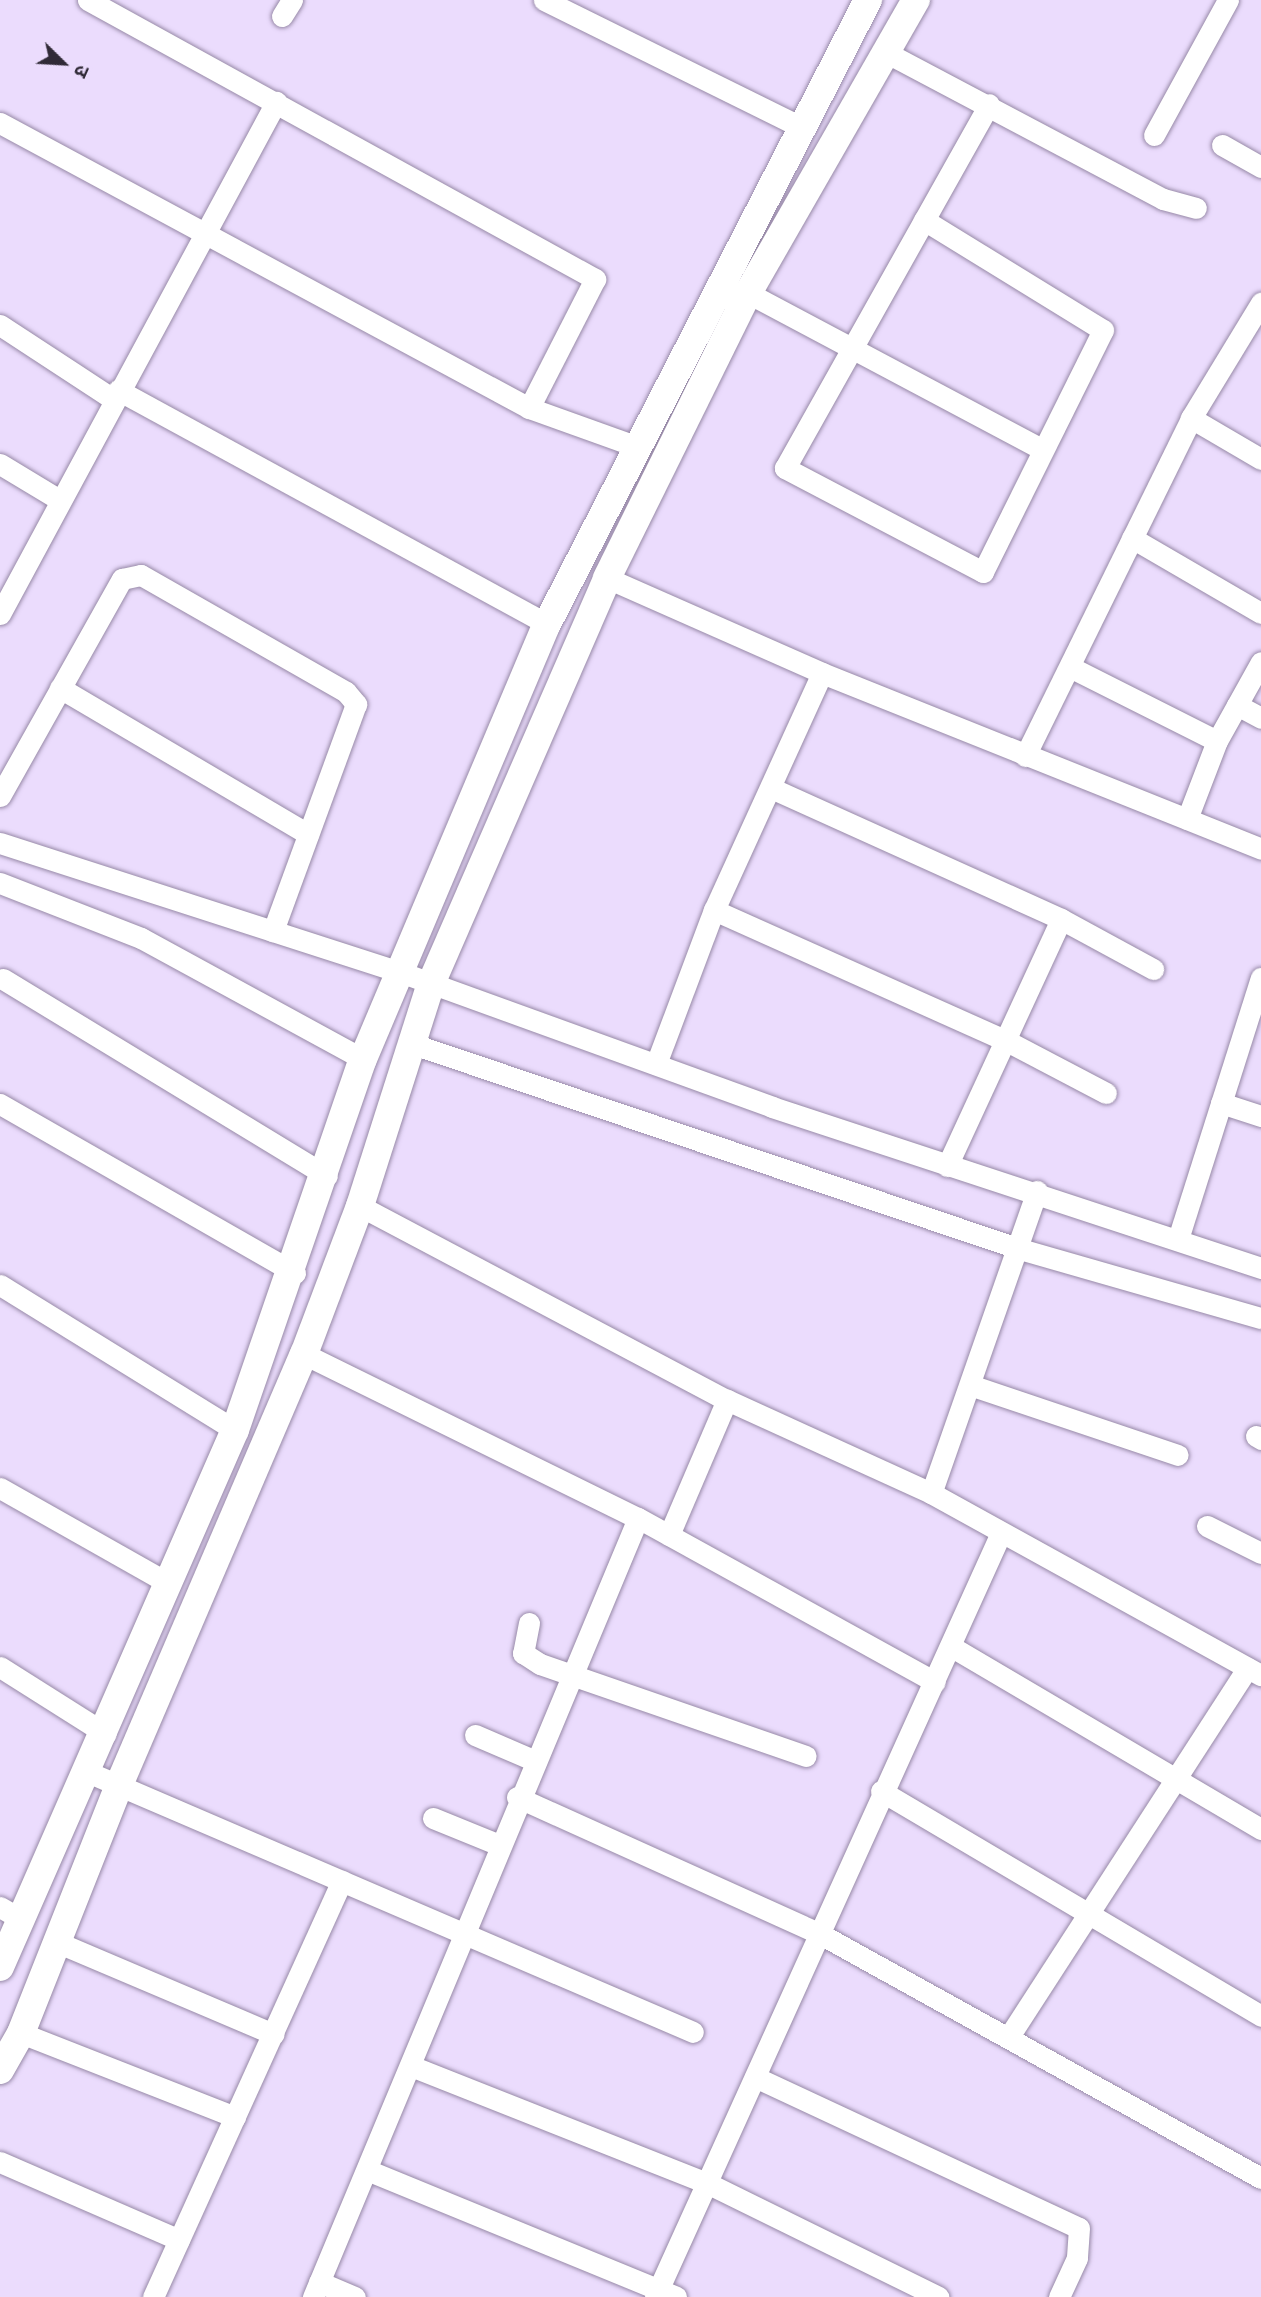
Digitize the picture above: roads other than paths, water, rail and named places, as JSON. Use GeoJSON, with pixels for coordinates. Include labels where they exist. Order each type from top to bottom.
{"type":"FeatureCollection","features":[{"type":"Feature","properties":{"kind":"street"},"geometry":{"type":"LineString","coordinates":[[88,0],[595,279],[529,408]]}},
{"type":"Feature","properties":{"kind":"street"},"geometry":{"type":"LineString","coordinates":[[544,0],[799,126]]}},
{"type":"Feature","properties":{"kind":"street"},"geometry":{"type":"LineString","coordinates":[[0,1967],[11,1913],[90,1773],[235,1430],[295,1273],[363,1059],[547,624],[799,126],[868,0]]}},
{"type":"Feature","properties":{"kind":"street"},"geometry":{"type":"LineString","coordinates":[[0,2070],[21,2033],[59,1943],[119,1784],[304,1354],[360,1206],[430,986],[607,578],[748,293],[889,54],[916,0]]}},
{"type":"Feature","properties":{"kind":"street"},"geometry":{"type":"LineString","coordinates":[[1154,135],[1228,0]]}},
{"type":"Feature","properties":{"kind":"street"},"geometry":{"type":"LineString","coordinates":[[889,54],[989,104],[1163,199],[1196,208]]}},
{"type":"Feature","properties":{"kind":"street"},"geometry":{"type":"LineString","coordinates":[[0,614],[58,499],[276,102]]}},
{"type":"Feature","properties":{"kind":"street"},"geometry":{"type":"LineString","coordinates":[[924,220],[1103,330],[983,572],[838,500],[785,468],[989,104]]}},
{"type":"Feature","properties":{"kind":"street"},"geometry":{"type":"LineString","coordinates":[[0,123],[202,236],[529,408],[635,446]]}},
{"type":"Feature","properties":{"kind":"street"},"geometry":{"type":"LineString","coordinates":[[1222,145],[1261,167]]}},
{"type":"Feature","properties":{"kind":"street"},"geometry":{"type":"LineString","coordinates":[[748,293],[852,345],[1042,449]]}},
{"type":"Feature","properties":{"kind":"street"},"geometry":{"type":"LineString","coordinates":[[1025,757],[1072,668],[1191,418],[1261,303]]}},
{"type":"Feature","properties":{"kind":"street"},"geometry":{"type":"LineString","coordinates":[[0,325],[115,395],[547,624]]}},
{"type":"Feature","properties":{"kind":"street"},"geometry":{"type":"LineString","coordinates":[[1191,418],[1261,459]]}},
{"type":"Feature","properties":{"kind":"street"},"geometry":{"type":"LineString","coordinates":[[0,464],[58,499]]}},
{"type":"Feature","properties":{"kind":"street"},"geometry":{"type":"LineString","coordinates":[[1132,538],[1261,613]]}},
{"type":"Feature","properties":{"kind":"street"},"geometry":{"type":"LineString","coordinates":[[0,796],[122,579],[134,574],[346,692],[356,715],[308,834],[273,931]]}},
{"type":"Feature","properties":{"kind":"street"},"geometry":{"type":"LineString","coordinates":[[607,578],[822,673],[1025,757],[1261,849]]}},
{"type":"Feature","properties":{"kind":"street"},"geometry":{"type":"LineString","coordinates":[[1187,820],[1217,741],[1261,662]]}},
{"type":"Feature","properties":{"kind":"street"},"geometry":{"type":"LineString","coordinates":[[1072,668],[1217,741]]}},
{"type":"Feature","properties":{"kind":"street"},"geometry":{"type":"LineString","coordinates":[[656,1064],[714,910],[822,673]]}},
{"type":"Feature","properties":{"kind":"street"},"geometry":{"type":"LineString","coordinates":[[60,688],[308,834]]}},
{"type":"Feature","properties":{"kind":"street"},"geometry":{"type":"LineString","coordinates":[[1237,705],[1261,718]]}},
{"type":"Feature","properties":{"kind":"street"},"geometry":{"type":"LineString","coordinates":[[771,788],[1061,919],[1153,969]]}},
{"type":"Feature","properties":{"kind":"street"},"geometry":{"type":"LineString","coordinates":[[0,843],[400,972],[430,986],[947,1166],[1037,1191],[1261,1268]]}},
{"type":"Feature","properties":{"kind":"street"},"geometry":{"type":"LineString","coordinates":[[0,883],[141,938],[363,1059]]}},
{"type":"Feature","properties":{"kind":"street"},"geometry":{"type":"LineString","coordinates":[[714,910],[1005,1041],[1105,1093]]}},
{"type":"Feature","properties":{"kind":"street"},"geometry":{"type":"LineString","coordinates":[[947,1166],[1061,919]]}},
{"type":"Feature","properties":{"kind":"street"},"geometry":{"type":"LineString","coordinates":[[3,979],[327,1176]]}},
{"type":"Feature","properties":{"kind":"street"},"geometry":{"type":"LineString","coordinates":[[1178,1239],[1261,979]]}},
{"type":"Feature","properties":{"kind":"street"},"geometry":{"type":"LineString","coordinates":[[410,1043],[1020,1249],[1261,1318]]}},
{"type":"Feature","properties":{"kind":"street"},"geometry":{"type":"LineString","coordinates":[[1222,1103],[1261,1116]]}},
{"type":"Feature","properties":{"kind":"street"},"geometry":{"type":"LineString","coordinates":[[0,1104],[295,1273]]}},
{"type":"Feature","properties":{"kind":"street"},"geometry":{"type":"LineString","coordinates":[[931,1493],[1020,1249],[1037,1191]]}},
{"type":"Feature","properties":{"kind":"street"},"geometry":{"type":"LineString","coordinates":[[360,1206],[727,1400],[931,1493],[1000,1535],[1254,1671],[1088,1912],[1010,2035]]}},
{"type":"Feature","properties":{"kind":"street"},"geometry":{"type":"LineString","coordinates":[[0,1285],[235,1430]]}},
{"type":"Feature","properties":{"kind":"street"},"geometry":{"type":"LineString","coordinates":[[304,1354],[638,1518],[936,1682]]}},
{"type":"Feature","properties":{"kind":"street"},"geometry":{"type":"LineString","coordinates":[[970,1385],[1178,1455]]}},
{"type":"Feature","properties":{"kind":"street"},"geometry":{"type":"LineString","coordinates":[[669,1535],[727,1400]]}},
{"type":"Feature","properties":{"kind":"street"},"geometry":{"type":"LineString","coordinates":[[0,1489],[170,1584]]}},
{"type":"Feature","properties":{"kind":"street"},"geometry":{"type":"LineString","coordinates":[[355,2297],[316,2290],[466,1934],[497,1844],[638,1518]]}},
{"type":"Feature","properties":{"kind":"street"},"geometry":{"type":"LineString","coordinates":[[1207,1526],[1261,1553]]}},
{"type":"Feature","properties":{"kind":"street"},"geometry":{"type":"LineString","coordinates":[[367,2170],[663,2294],[707,2183],[822,1935],[881,1791],[936,1682],[1000,1535]]}},
{"type":"Feature","properties":{"kind":"street"},"geometry":{"type":"LineString","coordinates":[[529,1623],[523,1653],[569,1674],[805,1756]]}},
{"type":"Feature","properties":{"kind":"street"},"geometry":{"type":"LineString","coordinates":[[952,1647],[1261,1829]]}},
{"type":"Feature","properties":{"kind":"street"},"geometry":{"type":"LineString","coordinates":[[0,1667],[106,1734]]}},
{"type":"Feature","properties":{"kind":"street"},"geometry":{"type":"LineString","coordinates":[[475,1735],[533,1760]]}},
{"type":"Feature","properties":{"kind":"street"},"geometry":{"type":"LineString","coordinates":[[90,1773],[693,2032]]}},
{"type":"Feature","properties":{"kind":"street"},"geometry":{"type":"LineString","coordinates":[[881,1791],[1261,2017]]}},
{"type":"Feature","properties":{"kind":"street"},"geometry":{"type":"LineString","coordinates":[[517,1797],[822,1935],[1010,2035],[1261,2179]]}},
{"type":"Feature","properties":{"kind":"street"},"geometry":{"type":"LineString","coordinates":[[433,1818],[497,1844]]}},
{"type":"Feature","properties":{"kind":"street"},"geometry":{"type":"LineString","coordinates":[[153,2297],[342,1881]]}},
{"type":"Feature","properties":{"kind":"street"},"geometry":{"type":"LineString","coordinates":[[59,1943],[273,2034]]}},
{"type":"Feature","properties":{"kind":"street"},"geometry":{"type":"LineString","coordinates":[[21,2033],[235,2117]]}},
{"type":"Feature","properties":{"kind":"street"},"geometry":{"type":"LineString","coordinates":[[411,2066],[707,2183],[939,2297]]}},
{"type":"Feature","properties":{"kind":"street"},"geometry":{"type":"LineString","coordinates":[[755,2077],[1079,2228],[1077,2258],[1059,2297]]}},
{"type":"Feature","properties":{"kind":"street"},"geometry":{"type":"LineString","coordinates":[[0,2162],[179,2240]]}}]}
